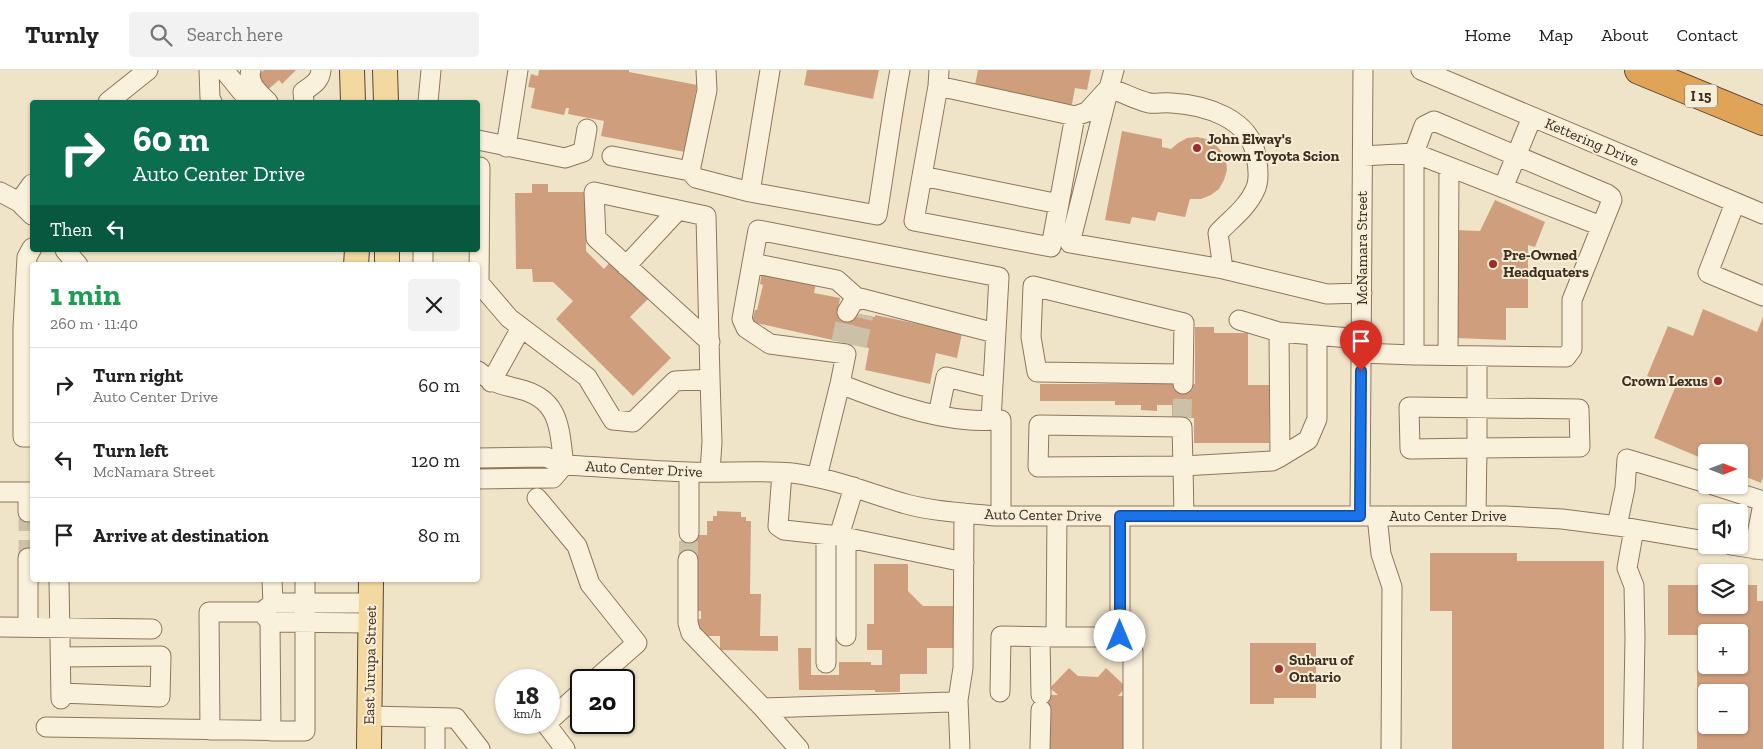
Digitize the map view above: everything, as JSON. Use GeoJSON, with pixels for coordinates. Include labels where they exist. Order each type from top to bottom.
{"type":"FeatureCollection","features":[{"type":"Feature","properties":{"kind":"highway","name":"I 15"},"geometry":{"type":"LineString","coordinates":[[1639,70],[1763,121]]}},
{"type":"Feature","properties":{"kind":"main road"},"geometry":{"type":"LineString","coordinates":[[352,70],[353,100]]}},
{"type":"Feature","properties":{"kind":"main road"},"geometry":{"type":"LineString","coordinates":[[385,70],[386,100]]}},
{"type":"Feature","properties":{"kind":"main road","name":"East Jurupa Street"},"geometry":{"type":"LineString","coordinates":[[368,749],[371,602]]}},
{"type":"Feature","properties":{"kind":"street"},"geometry":{"type":"LineString","coordinates":[[110,100],[148,70]]}},
{"type":"Feature","properties":{"kind":"street"},"geometry":{"type":"LineString","coordinates":[[209,70],[211,100]]}},
{"type":"Feature","properties":{"kind":"street"},"geometry":{"type":"LineString","coordinates":[[224,70],[248,100]]}},
{"type":"Feature","properties":{"kind":"street"},"geometry":{"type":"LineString","coordinates":[[251,70],[249,78],[252,85],[266,100]]}},
{"type":"Feature","properties":{"kind":"street"},"geometry":{"type":"LineString","coordinates":[[428,100],[432,70]]}},
{"type":"Feature","properties":{"kind":"street"},"geometry":{"type":"LineString","coordinates":[[506,146],[518,70]]}},
{"type":"Feature","properties":{"kind":"street"},"geometry":{"type":"LineString","coordinates":[[690,171],[707,90],[706,70]]}},
{"type":"Feature","properties":{"kind":"street"},"geometry":{"type":"LineString","coordinates":[[750,192],[770,70]]}},
{"type":"Feature","properties":{"kind":"street"},"geometry":{"type":"LineString","coordinates":[[612,156],[690,171],[696,178],[750,192],[877,215],[888,149],[889,128],[900,70]]}},
{"type":"Feature","properties":{"kind":"street","name":"McNamara Street"},"geometry":{"type":"LineString","coordinates":[[1363,70],[1361,346],[1369,516],[1392,587],[1391,749]]}},
{"type":"Feature","properties":{"kind":"street","name":"Kettering Drive"},"geometry":{"type":"LineString","coordinates":[[1421,70],[1763,214]]}},
{"type":"Feature","properties":{"kind":"street"},"geometry":{"type":"LineString","coordinates":[[1075,116],[1052,247],[914,221],[938,78],[1075,116],[1086,112],[1111,79]]}},
{"type":"Feature","properties":{"kind":"street"},"geometry":{"type":"LineString","coordinates":[[1111,79],[1149,103],[1169,102],[1192,105],[1220,114],[1241,126],[1255,146],[1258,169],[1256,189],[1242,210],[1218,233],[1222,269]]}},
{"type":"Feature","properties":{"kind":"street"},"geometry":{"type":"LineString","coordinates":[[1111,79],[1070,243],[1222,269],[1327,294],[1362,293]]}},
{"type":"Feature","properties":{"kind":"street"},"geometry":{"type":"LineString","coordinates":[[290,100],[311,87]]}},
{"type":"Feature","properties":{"kind":"street"},"geometry":{"type":"LineString","coordinates":[[1503,188],[1532,117]]}},
{"type":"Feature","properties":{"kind":"street"},"geometry":{"type":"LineString","coordinates":[[1239,320],[1279,332],[1317,335],[1361,346],[1414,355],[1566,357],[1572,349],[1572,300],[1612,200],[1611,196],[1434,121],[1424,126],[1414,153],[1414,355]]}},
{"type":"Feature","properties":{"kind":"street"},"geometry":{"type":"LineString","coordinates":[[480,140],[565,158],[582,152],[587,128]]}},
{"type":"Feature","properties":{"kind":"street"},"geometry":{"type":"LineString","coordinates":[[1363,156],[1414,153],[1602,226]]}},
{"type":"Feature","properties":{"kind":"street"},"geometry":{"type":"LineString","coordinates":[[1448,355],[1449,167]]}},
{"type":"Feature","properties":{"kind":"street"},"geometry":{"type":"LineString","coordinates":[[922,176],[1059,204]]}},
{"type":"Feature","properties":{"kind":"street"},"geometry":{"type":"LineString","coordinates":[[0,192],[26,208],[30,192]]}},
{"type":"Feature","properties":{"kind":"street"},"geometry":{"type":"LineString","coordinates":[[710,342],[596,238],[594,192],[706,216],[710,342],[712,442],[710,472]]}},
{"type":"Feature","properties":{"kind":"street"},"geometry":{"type":"LineString","coordinates":[[1735,203],[1708,273],[1763,296]]}},
{"type":"Feature","properties":{"kind":"street"},"geometry":{"type":"LineString","coordinates":[[626,266],[678,210]]}},
{"type":"Feature","properties":{"kind":"street"},"geometry":{"type":"LineString","coordinates":[[817,477],[848,347],[770,344],[746,328],[742,319],[758,230],[999,277],[991,420]]}},
{"type":"Feature","properties":{"kind":"street"},"geometry":{"type":"LineString","coordinates":[[30,252],[27,257],[23,327],[28,372],[23,437],[30,437]]}},
{"type":"Feature","properties":{"kind":"street"},"geometry":{"type":"LineString","coordinates":[[67,252],[75,262]]}},
{"type":"Feature","properties":{"kind":"street"},"geometry":{"type":"LineString","coordinates":[[752,263],[837,280],[856,308],[995,332]]}},
{"type":"Feature","properties":{"kind":"street"},"geometry":{"type":"LineString","coordinates":[[480,283],[509,318],[587,377],[613,420],[633,422],[675,381],[710,379]]}},
{"type":"Feature","properties":{"kind":"street"},"geometry":{"type":"LineString","coordinates":[[1033,286],[1184,324],[1183,379],[1037,372],[1031,337],[1033,286]]}},
{"type":"Feature","properties":{"kind":"street"},"geometry":{"type":"LineString","coordinates":[[521,328],[484,377],[533,392],[548,405],[558,422],[564,465]]}},
{"type":"Feature","properties":{"kind":"street"},"geometry":{"type":"LineString","coordinates":[[1279,332],[1280,457]]}},
{"type":"Feature","properties":{"kind":"street"},"geometry":{"type":"LineString","coordinates":[[1184,516],[1183,466],[1182,422],[1039,425],[1038,466],[1183,466],[1272,461],[1308,440],[1317,419],[1317,335]]}},
{"type":"Feature","properties":{"kind":"street"},"geometry":{"type":"LineString","coordinates":[[1476,516],[1478,356]]}},
{"type":"Feature","properties":{"kind":"street"},"geometry":{"type":"LineString","coordinates":[[938,415],[946,377],[992,388]]}},
{"type":"Feature","properties":{"kind":"street"},"geometry":{"type":"LineString","coordinates":[[840,384],[874,397],[938,415],[970,420],[1002,420],[1001,516]]}},
{"type":"Feature","properties":{"kind":"street"},"geometry":{"type":"LineString","coordinates":[[1410,408],[1580,408],[1580,447],[1477,448],[1410,449],[1410,408]]}},
{"type":"Feature","properties":{"kind":"street","name":"Auto Center Drive"},"geometry":{"type":"LineString","coordinates":[[480,458],[546,457],[564,465],[689,472],[782,473],[817,477],[906,504],[964,513],[1001,516],[1476,516],[1562,519],[1626,527],[1698,540]]}},
{"type":"Feature","properties":{"kind":"street"},"geometry":{"type":"LineString","coordinates":[[1633,749],[1634,586],[1627,568],[1625,488],[1627,459],[1698,481]]}},
{"type":"Feature","properties":{"kind":"street","name":"Auto Center Drive"},"geometry":{"type":"LineString","coordinates":[[480,479],[553,478],[564,465]]}},
{"type":"Feature","properties":{"kind":"street"},"geometry":{"type":"LineString","coordinates":[[689,472],[689,534]]}},
{"type":"Feature","properties":{"kind":"street"},"geometry":{"type":"LineString","coordinates":[[782,473],[778,526],[784,530],[837,536],[964,562]]}},
{"type":"Feature","properties":{"kind":"street"},"geometry":{"type":"LineString","coordinates":[[826,663],[837,536],[854,487]]}},
{"type":"Feature","properties":{"kind":"street"},"geometry":{"type":"LineString","coordinates":[[0,492],[30,492],[28,512]]}},
{"type":"Feature","properties":{"kind":"street"},"geometry":{"type":"LineString","coordinates":[[1739,494],[1763,502],[1759,550]]}},
{"type":"Feature","properties":{"kind":"street"},"geometry":{"type":"LineString","coordinates":[[537,498],[577,546],[590,584],[637,643],[607,669]]}},
{"type":"Feature","properties":{"kind":"street"},"geometry":{"type":"LineString","coordinates":[[960,749],[958,700],[963,668],[964,513]]}},
{"type":"Feature","properties":{"kind":"street"},"geometry":{"type":"LineString","coordinates":[[1040,749],[1041,703],[1058,516]]}},
{"type":"Feature","properties":{"kind":"street"},"geometry":{"type":"LineString","coordinates":[[1120,516],[1120,636],[1133,651],[1133,749]]}},
{"type":"Feature","properties":{"kind":"street"},"geometry":{"type":"LineString","coordinates":[[837,536],[846,636]]}},
{"type":"Feature","properties":{"kind":"street"},"geometry":{"type":"LineString","coordinates":[[28,558],[28,627]]}},
{"type":"Feature","properties":{"kind":"street"},"geometry":{"type":"LineString","coordinates":[[688,560],[688,623],[691,633],[763,708],[799,749]]}},
{"type":"Feature","properties":{"kind":"street"},"geometry":{"type":"LineString","coordinates":[[59,582],[60,657],[61,696],[160,696],[161,656],[60,657]]}},
{"type":"Feature","properties":{"kind":"street"},"geometry":{"type":"LineString","coordinates":[[271,731],[268,612],[272,582]]}},
{"type":"Feature","properties":{"kind":"street"},"geometry":{"type":"LineString","coordinates":[[46,728],[305,731],[305,582]]}},
{"type":"Feature","properties":{"kind":"street"},"geometry":{"type":"LineString","coordinates":[[268,612],[305,623],[371,602]]}},
{"type":"Feature","properties":{"kind":"street"},"geometry":{"type":"LineString","coordinates":[[210,730],[209,612],[268,612],[305,603],[371,602]]}},
{"type":"Feature","properties":{"kind":"street"},"geometry":{"type":"LineString","coordinates":[[0,627],[152,628]]}},
{"type":"Feature","properties":{"kind":"street"},"geometry":{"type":"LineString","coordinates":[[1000,692],[1001,636],[1120,636]]}},
{"type":"Feature","properties":{"kind":"street"},"geometry":{"type":"LineString","coordinates":[[763,708],[950,702],[958,700]]}},
{"type":"Feature","properties":{"kind":"street"},"geometry":{"type":"LineString","coordinates":[[560,711],[570,702]]}},
{"type":"Feature","properties":{"kind":"street"},"geometry":{"type":"LineString","coordinates":[[369,716],[456,718],[480,749]]}},
{"type":"Feature","properties":{"kind":"street"},"geometry":{"type":"LineString","coordinates":[[435,718],[436,749]]}},
{"type":"Feature","properties":{"kind":"street"},"geometry":{"type":"LineString","coordinates":[[554,734],[565,749]]}},
{"type":"Feature","properties":{"kind":"building"},"geometry":{"type":"Polygon","coordinates":[[[264,70],[296,70],[282,84],[279,80],[265,92],[254,79],[264,70]]]}},
{"type":"Feature","properties":{"kind":"building"},"geometry":{"type":"Polygon","coordinates":[[[539,70],[629,70],[629,72],[697,85],[685,152],[601,136],[604,121],[568,114],[569,108],[566,108],[564,115],[531,108],[535,88],[528,87],[531,74],[538,76],[539,70]]]}},
{"type":"Feature","properties":{"kind":"building"},"geometry":{"type":"Polygon","coordinates":[[[807,70],[879,70],[873,99],[804,85],[807,70]]]}},
{"type":"Feature","properties":{"kind":"building"},"geometry":{"type":"Polygon","coordinates":[[[978,70],[1091,70],[1087,90],[1075,88],[1072,104],[1066,108],[974,90],[978,70]]]}},
{"type":"Feature","properties":{"kind":"building"},"geometry":{"type":"Polygon","coordinates":[[[1122,131],[1162,139],[1162,147],[1171,149],[1187,138],[1197,137],[1206,139],[1215,144],[1226,160],[1227,170],[1224,180],[1219,189],[1211,195],[1201,199],[1190,199],[1185,217],[1158,212],[1155,221],[1132,217],[1130,224],[1105,220],[1122,131]]]}},
{"type":"Feature","properties":{"kind":"building"},"geometry":{"type":"Polygon","coordinates":[[[532,184],[548,184],[548,192],[586,192],[586,251],[604,269],[611,261],[649,298],[630,317],[671,358],[633,396],[556,319],[573,301],[553,282],[533,282],[532,269],[516,269],[515,193],[532,193],[532,184]]]}},
{"type":"Feature","properties":{"kind":"building"},"geometry":{"type":"Polygon","coordinates":[[[1495,200],[1545,222],[1535,247],[1528,245],[1528,308],[1506,308],[1506,340],[1456,338],[1455,230],[1480,231],[1495,200]]]}},
{"type":"Feature","properties":{"kind":"building"},"geometry":{"type":"Polygon","coordinates":[[[762,272],[816,283],[814,293],[840,298],[838,310],[875,317],[875,315],[962,333],[957,358],[936,353],[930,384],[865,370],[869,348],[752,322],[763,285],[760,284],[762,272]]]}},
{"type":"Feature","properties":{"kind":"building"},"geometry":{"type":"Polygon","coordinates":[[[1703,309],[1757,332],[1763,317],[1763,477],[1761,483],[1748,478],[1748,444],[1698,444],[1698,457],[1654,438],[1675,388],[1647,376],[1668,326],[1693,336],[1703,309]]]}},
{"type":"Feature","properties":{"kind":"building"},"geometry":{"type":"Polygon","coordinates":[[[1195,327],[1214,327],[1214,333],[1248,333],[1248,385],[1269,385],[1269,443],[1194,443],[1194,418],[1172,418],[1172,405],[1157,405],[1157,411],[1141,410],[1141,405],[1115,405],[1115,401],[1040,401],[1040,384],[1195,384],[1195,327]]]}},
{"type":"Feature","properties":{"kind":"building"},"geometry":{"type":"Polygon","coordinates":[[[717,511],[741,512],[741,517],[746,517],[746,521],[751,521],[750,594],[761,594],[760,636],[778,636],[778,651],[720,650],[720,636],[702,636],[702,631],[697,630],[697,619],[701,619],[701,611],[695,611],[681,561],[682,535],[707,535],[707,521],[713,521],[713,516],[717,516],[717,511]]]}},
{"type":"Feature","properties":{"kind":"building"},"geometry":{"type":"Polygon","coordinates":[[[1430,553],[1517,553],[1517,561],[1604,561],[1604,749],[1452,749],[1452,611],[1430,611],[1430,553]]]}},
{"type":"Feature","properties":{"kind":"building"},"geometry":{"type":"Polygon","coordinates":[[[874,564],[908,564],[908,591],[923,606],[953,606],[953,648],[927,648],[927,674],[900,674],[900,692],[875,692],[875,690],[799,690],[798,648],[811,648],[811,675],[839,675],[839,662],[871,662],[871,665],[882,665],[882,650],[867,650],[867,624],[874,624],[874,564]]]}},
{"type":"Feature","properties":{"kind":"building"},"geometry":{"type":"Polygon","coordinates":[[[1668,585],[1698,585],[1698,614],[1748,614],[1748,585],[1757,585],[1757,601],[1763,601],[1763,749],[1697,749],[1697,635],[1668,635],[1668,585]]]}},
{"type":"Feature","properties":{"kind":"building"},"geometry":{"type":"Polygon","coordinates":[[[1250,643],[1316,643],[1316,698],[1274,698],[1274,704],[1250,704],[1250,643]]]}},
{"type":"Feature","properties":{"kind":"building"},"geometry":{"type":"Polygon","coordinates":[[[1069,668],[1078,676],[1098,677],[1106,668],[1126,687],[1118,696],[1126,696],[1125,749],[1049,749],[1049,695],[1058,695],[1050,688],[1069,668]]]}},
{"type":"Feature","properties":{"kind":"tunnel"},"geometry":{"type":"LineString","coordinates":[[841,342],[847,312]]}},
{"type":"Feature","properties":{"kind":"tunnel"},"geometry":{"type":"LineString","coordinates":[[857,346],[864,315]]}},
{"type":"Feature","properties":{"kind":"tunnel"},"geometry":{"type":"LineString","coordinates":[[1182,418],[1183,384]]}},
{"type":"Feature","properties":{"kind":"tunnel"},"geometry":{"type":"LineString","coordinates":[[28,512],[28,558]]}},
{"type":"Feature","properties":{"kind":"tunnel"},"geometry":{"type":"LineString","coordinates":[[688,560],[689,533]]}},
{"type":"Feature","properties":{"kind":"place","name":"John Elway's Crown Toyota Scion"},"geometry":{"type":"Point","coordinates":[1197,148]}},
{"type":"Feature","properties":{"kind":"place","name":"Pre-Owned Headquaters"},"geometry":{"type":"Point","coordinates":[1493,264]}},
{"type":"Feature","properties":{"kind":"place","name":"Crown Lexus"},"geometry":{"type":"Point","coordinates":[1718,381]}},
{"type":"Feature","properties":{"kind":"place","name":"Subaru of Ontario"},"geometry":{"type":"Point","coordinates":[1279,669]}},
{"type":"Feature","properties":{"kind":"route"},"geometry":{"type":"LineString","coordinates":[[1120,636],[1120,516],[1360,516],[1361,371]]}}]}
